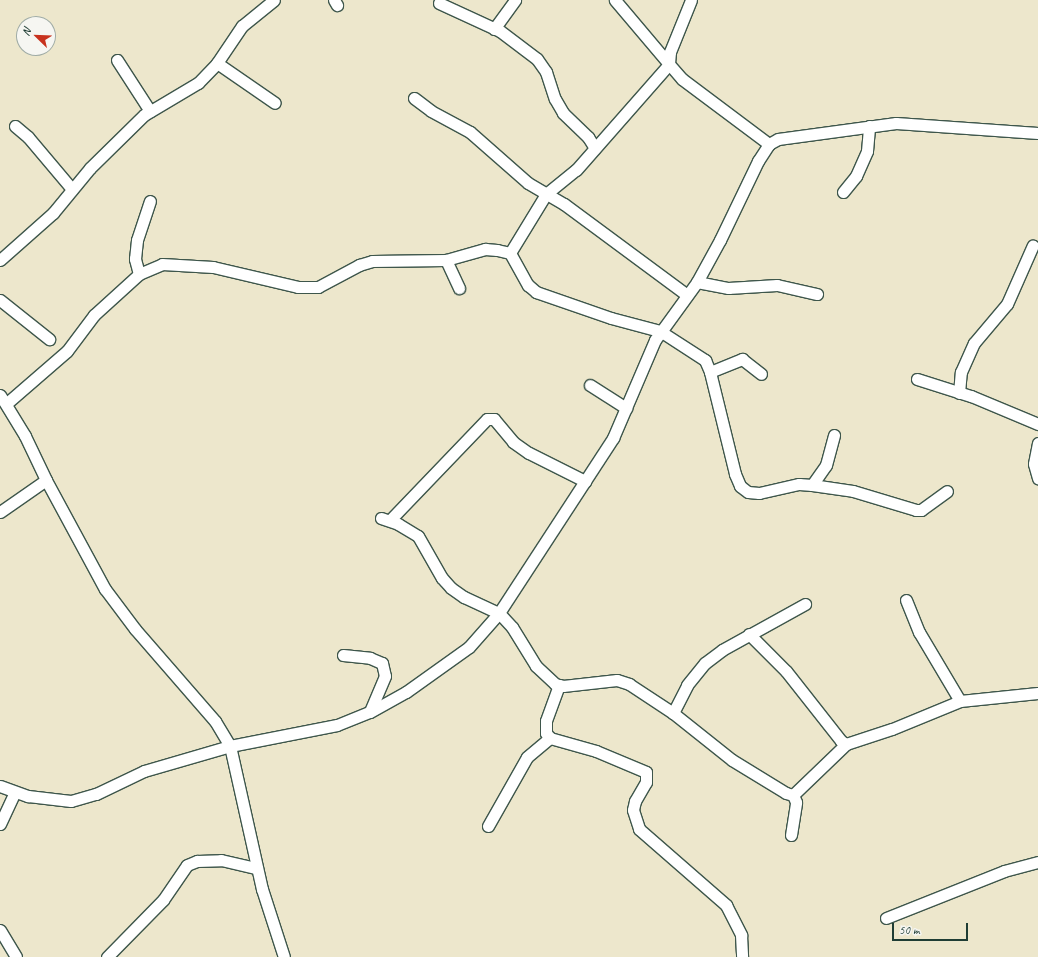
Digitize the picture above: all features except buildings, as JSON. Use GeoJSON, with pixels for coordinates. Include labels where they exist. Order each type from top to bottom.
{"type":"FeatureCollection","features":[{"type":"Feature","properties":{"kind":"street"},"geometry":{"type":"LineString","coordinates":[[0,260],[53,213],[72,189],[150,111],[198,83],[217,63],[242,26],[274,0]]}},
{"type":"Feature","properties":{"kind":"street"},"geometry":{"type":"LineString","coordinates":[[494,29],[515,0]]}},
{"type":"Feature","properties":{"kind":"street"},"geometry":{"type":"LineString","coordinates":[[616,0],[631,21],[682,79],[769,144]]}},
{"type":"Feature","properties":{"kind":"street"},"geometry":{"type":"LineString","coordinates":[[510,253],[546,194],[576,170],[669,64],[670,52],[691,0]]}},
{"type":"Feature","properties":{"kind":"street"},"geometry":{"type":"LineString","coordinates":[[439,3],[494,29],[518,43],[537,59],[546,72],[555,99],[563,113],[588,137],[595,148]]}},
{"type":"Feature","properties":{"kind":"street"},"geometry":{"type":"LineString","coordinates":[[117,60],[150,111]]}},
{"type":"Feature","properties":{"kind":"street"},"geometry":{"type":"LineString","coordinates":[[217,63],[276,103]]}},
{"type":"Feature","properties":{"kind":"street"},"geometry":{"type":"LineString","coordinates":[[414,98],[431,111],[470,132],[528,183],[564,204],[687,295]]}},
{"type":"Feature","properties":{"kind":"street"},"geometry":{"type":"LineString","coordinates":[[0,786],[15,792],[50,800],[71,801],[96,794],[144,771],[230,746],[337,725],[370,712],[406,692],[457,656],[499,613],[613,438],[660,331],[697,282],[720,240],[758,161],[769,144],[778,139],[896,123],[1038,133]]}},
{"type":"Feature","properties":{"kind":"street"},"geometry":{"type":"LineString","coordinates":[[15,126],[28,137],[72,189]]}},
{"type":"Feature","properties":{"kind":"street"},"geometry":{"type":"LineString","coordinates":[[843,192],[856,176],[867,151],[869,126]]}},
{"type":"Feature","properties":{"kind":"street"},"geometry":{"type":"LineString","coordinates":[[139,274],[135,259],[137,240],[150,202]]}},
{"type":"Feature","properties":{"kind":"street"},"geometry":{"type":"LineString","coordinates":[[959,393],[961,372],[974,343],[1007,304],[1033,246]]}},
{"type":"Feature","properties":{"kind":"street"},"geometry":{"type":"LineString","coordinates":[[284,957],[257,868],[230,746],[215,721],[135,629],[105,589],[3,399],[67,350],[94,315],[139,274],[170,262],[213,266],[298,288],[318,287],[359,264],[372,261],[446,260],[485,249],[510,253]]}},
{"type":"Feature","properties":{"kind":"street"},"geometry":{"type":"LineString","coordinates":[[510,253],[528,285],[536,292],[611,318],[660,331],[697,353],[705,360],[710,372],[740,486],[748,492],[759,493],[799,484],[812,485],[853,491],[916,510],[921,510],[947,492]]}},
{"type":"Feature","properties":{"kind":"street"},"geometry":{"type":"LineString","coordinates":[[446,260],[460,288]]}},
{"type":"Feature","properties":{"kind":"street"},"geometry":{"type":"LineString","coordinates":[[697,282],[728,288],[783,286],[817,294]]}},
{"type":"Feature","properties":{"kind":"street"},"geometry":{"type":"LineString","coordinates":[[0,300],[49,339]]}},
{"type":"Feature","properties":{"kind":"street"},"geometry":{"type":"LineString","coordinates":[[710,372],[742,359],[761,374]]}},
{"type":"Feature","properties":{"kind":"street"},"geometry":{"type":"LineString","coordinates":[[917,379],[959,393],[1038,424]]}},
{"type":"Feature","properties":{"kind":"street"},"geometry":{"type":"LineString","coordinates":[[590,385],[626,408]]}},
{"type":"Feature","properties":{"kind":"street"},"geometry":{"type":"LineString","coordinates":[[585,481],[529,453],[513,442],[494,419],[487,419],[385,519],[418,536],[442,578],[452,588],[464,597],[499,613],[516,634],[536,666],[551,682],[559,685],[617,680],[629,684],[673,713],[732,760],[786,794],[793,795]]}},
{"type":"Feature","properties":{"kind":"street"},"geometry":{"type":"LineString","coordinates":[[812,485],[826,465],[834,435]]}},
{"type":"Feature","properties":{"kind":"street"},"geometry":{"type":"LineString","coordinates":[[1038,444],[1034,464],[1038,478]]}},
{"type":"Feature","properties":{"kind":"street"},"geometry":{"type":"LineString","coordinates":[[0,512],[46,480]]}},
{"type":"Feature","properties":{"kind":"street"},"geometry":{"type":"LineString","coordinates":[[906,600],[919,632],[960,701]]}},
{"type":"Feature","properties":{"kind":"street"},"geometry":{"type":"LineString","coordinates":[[673,713],[687,684],[705,663],[750,634],[805,604]]}},
{"type":"Feature","properties":{"kind":"street"},"geometry":{"type":"LineString","coordinates":[[750,634],[786,671],[841,741],[846,744]]}},
{"type":"Feature","properties":{"kind":"street"},"geometry":{"type":"LineString","coordinates":[[343,655],[370,658],[382,663],[385,676],[370,712]]}},
{"type":"Feature","properties":{"kind":"street"},"geometry":{"type":"LineString","coordinates":[[559,685],[546,721],[546,733],[550,738],[596,751],[646,772],[646,782],[634,806],[634,819],[639,829],[726,905],[741,935],[742,957]]}},
{"type":"Feature","properties":{"kind":"street"},"geometry":{"type":"LineString","coordinates":[[793,795],[846,744],[892,729],[960,701],[1038,693]]}},
{"type":"Feature","properties":{"kind":"street"},"geometry":{"type":"LineString","coordinates":[[488,826],[527,757],[550,738]]}},
{"type":"Feature","properties":{"kind":"street"},"geometry":{"type":"LineString","coordinates":[[0,824],[15,792]]}},
{"type":"Feature","properties":{"kind":"street"},"geometry":{"type":"LineString","coordinates":[[791,835],[796,802],[793,795]]}},
{"type":"Feature","properties":{"kind":"street"},"geometry":{"type":"LineString","coordinates":[[108,957],[163,900],[187,865],[197,860],[221,860],[257,868]]}},
{"type":"Feature","properties":{"kind":"street"},"geometry":{"type":"LineString","coordinates":[[886,918],[1004,871],[1038,862]]}},
{"type":"Feature","properties":{"kind":"street"},"geometry":{"type":"LineString","coordinates":[[0,930],[16,957]]}}]}
